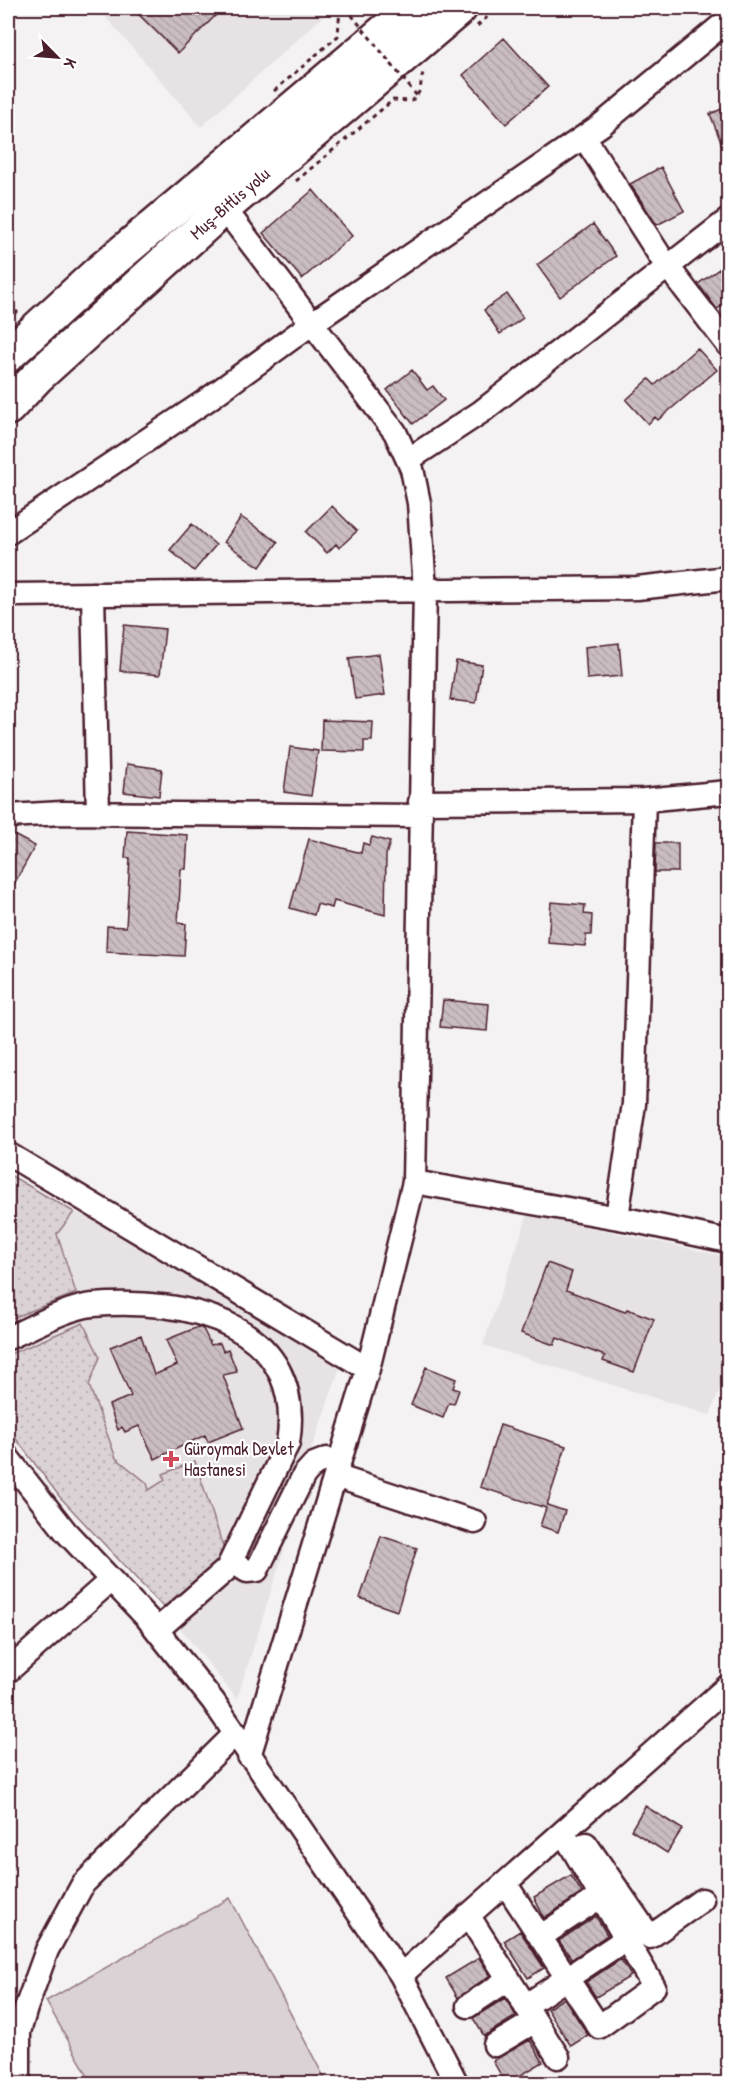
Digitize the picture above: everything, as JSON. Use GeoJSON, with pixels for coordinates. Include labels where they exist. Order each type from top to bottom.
{"type":"FeatureCollection","features":[{"type":"Feature","properties":{"kind":"highway","name":"Muş-Bitlis yolu"},"geometry":{"type":"LineString","coordinates":[[9,352],[100,271],[412,8]]}},
{"type":"Feature","properties":{"kind":"highway","name":"Muş-Bitlis yolu"},"geometry":{"type":"LineString","coordinates":[[8,408],[37,377],[224,208],[460,8]]}},
{"type":"Feature","properties":{"kind":"street"},"geometry":{"type":"LineString","coordinates":[[8,533],[207,400],[311,324],[584,137],[729,20]]}},
{"type":"Feature","properties":{"kind":"street"},"geometry":{"type":"LineString","coordinates":[[584,137],[668,266],[729,345]]}},
{"type":"Feature","properties":{"kind":"street"},"geometry":{"type":"LineString","coordinates":[[224,208],[395,432],[408,460],[419,503],[425,590],[414,1182],[368,1369],[249,1756]]}},
{"type":"Feature","properties":{"kind":"street"},"geometry":{"type":"LineString","coordinates":[[408,460],[481,412],[729,220]]}},
{"type":"Feature","properties":{"kind":"street"},"geometry":{"type":"LineString","coordinates":[[8,595],[638,588],[729,578]]}},
{"type":"Feature","properties":{"kind":"street"},"geometry":{"type":"LineString","coordinates":[[93,594],[99,814]]}},
{"type":"Feature","properties":{"kind":"street"},"geometry":{"type":"LineString","coordinates":[[8,816],[420,809],[644,800],[729,792]]}},
{"type":"Feature","properties":{"kind":"street"},"geometry":{"type":"LineString","coordinates":[[617,1217],[634,1104],[644,800]]}},
{"type":"Feature","properties":{"kind":"street"},"geometry":{"type":"LineString","coordinates":[[8,1154],[368,1369]]}},
{"type":"Feature","properties":{"kind":"street"},"geometry":{"type":"LineString","coordinates":[[414,1182],[617,1217],[729,1241]]}},
{"type":"Feature","properties":{"kind":"street"},"geometry":{"type":"LineString","coordinates":[[8,1338],[91,1305],[161,1306],[189,1311],[219,1321],[255,1339],[275,1362],[287,1390],[292,1420],[288,1443],[226,1569],[157,1630]]}},
{"type":"Feature","properties":{"kind":"street"},"geometry":{"type":"LineString","coordinates":[[8,1458],[66,1532],[157,1630],[213,1701],[401,1975],[457,2084]]}},
{"type":"Feature","properties":{"kind":"street"},"geometry":{"type":"LineString","coordinates":[[231,1561],[247,1571],[257,1570],[308,1469],[327,1459],[337,1469],[475,1522]]}},
{"type":"Feature","properties":{"kind":"street"},"geometry":{"type":"LineString","coordinates":[[8,1671],[111,1580]]}},
{"type":"Feature","properties":{"kind":"street"},"geometry":{"type":"LineString","coordinates":[[401,1975],[729,1686]]}},
{"type":"Feature","properties":{"kind":"street"},"geometry":{"type":"LineString","coordinates":[[19,2084],[19,2032],[26,2008],[47,1950],[83,1884],[235,1734]]}},
{"type":"Feature","properties":{"kind":"street"},"geometry":{"type":"LineString","coordinates":[[505,1883],[599,2027],[654,1987],[601,1896],[568,1828]]}},
{"type":"Feature","properties":{"kind":"street"},"geometry":{"type":"LineString","coordinates":[[568,1828],[650,1937],[702,1900]]}},
{"type":"Feature","properties":{"kind":"street"},"geometry":{"type":"LineString","coordinates":[[540,1937],[601,1896]]}},
{"type":"Feature","properties":{"kind":"street"},"geometry":{"type":"LineString","coordinates":[[468,1915],[558,2057]]}},
{"type":"Feature","properties":{"kind":"street"},"geometry":{"type":"LineString","coordinates":[[495,2045],[567,1978],[626,1939]]}},
{"type":"Feature","properties":{"kind":"street"},"geometry":{"type":"LineString","coordinates":[[468,2006],[508,1979]]}},
{"type":"Feature","properties":{"kind":"path"},"geometry":{"type":"LineString","coordinates":[[338,36],[340,8]]}},
{"type":"Feature","properties":{"kind":"path"},"geometry":{"type":"LineString","coordinates":[[346,8],[417,96]]}},
{"type":"Feature","properties":{"kind":"path"},"geometry":{"type":"LineString","coordinates":[[359,8],[367,11],[371,8]]}},
{"type":"Feature","properties":{"kind":"path"},"geometry":{"type":"LineString","coordinates":[[293,183],[393,100],[411,101],[417,96],[421,91],[422,73]]}},
{"type":"Feature","properties":{"kind":"shaded area"},"geometry":{"type":"Polygon","coordinates":[[[98,8],[332,8],[201,127],[98,8]]]}},
{"type":"Feature","properties":{"kind":"shaded area"},"geometry":{"type":"Polygon","coordinates":[[[8,1174],[74,1212],[57,1234],[76,1293],[8,1320],[8,1174]]]}},
{"type":"Feature","properties":{"kind":"shaded area","name":"Güroymak Devlet Hastanesi"},"geometry":{"type":"Polygon","coordinates":[[[74,1212],[107,1222],[341,1365],[311,1450],[310,1468],[237,1699],[150,1591],[59,1496],[8,1428],[8,1320],[76,1293],[57,1234],[74,1212]]]}},
{"type":"Feature","properties":{"kind":"shaded area"},"geometry":{"type":"Polygon","coordinates":[[[528,1214],[728,1257],[728,1366],[710,1415],[483,1345],[528,1214]]]}},
{"type":"Feature","properties":{"kind":"shaded area"},"geometry":{"type":"Polygon","coordinates":[[[83,1323],[100,1357],[89,1385],[116,1458],[147,1483],[149,1490],[165,1480],[163,1474],[195,1461],[225,1552],[220,1562],[164,1608],[59,1496],[8,1428],[8,1355],[83,1323]]]}},
{"type":"Feature","properties":{"kind":"shaded area"},"geometry":{"type":"Polygon","coordinates":[[[230,1898],[327,2083],[92,2083],[46,2001],[230,1898]]]}},
{"type":"Feature","properties":{"kind":"building"},"geometry":{"type":"Polygon","coordinates":[[[132,8],[223,8],[178,53],[132,8]]]}},
{"type":"Feature","properties":{"kind":"building"},"geometry":{"type":"Polygon","coordinates":[[[504,38],[548,87],[506,124],[463,75],[504,38]]]}},
{"type":"Feature","properties":{"kind":"building"},"geometry":{"type":"Polygon","coordinates":[[[729,106],[729,160],[728,160],[710,114],[729,106]]]}},
{"type":"Feature","properties":{"kind":"building"},"geometry":{"type":"Polygon","coordinates":[[[661,167],[684,211],[657,225],[630,184],[661,167]]]}},
{"type":"Feature","properties":{"kind":"building"},"geometry":{"type":"Polygon","coordinates":[[[313,190],[352,236],[302,279],[263,233],[313,190]]]}},
{"type":"Feature","properties":{"kind":"building"},"geometry":{"type":"Polygon","coordinates":[[[593,224],[616,256],[560,297],[537,265],[593,224]]]}},
{"type":"Feature","properties":{"kind":"building"},"geometry":{"type":"Polygon","coordinates":[[[729,262],[729,301],[717,309],[698,284],[729,262]]]}},
{"type":"Feature","properties":{"kind":"building"},"geometry":{"type":"Polygon","coordinates":[[[507,294],[523,318],[500,334],[484,310],[507,294]]]}},
{"type":"Feature","properties":{"kind":"building"},"geometry":{"type":"Polygon","coordinates":[[[697,348],[717,370],[658,420],[655,417],[648,424],[626,400],[649,379],[655,385],[697,348]]]}},
{"type":"Feature","properties":{"kind":"building"},"geometry":{"type":"Polygon","coordinates":[[[412,370],[427,390],[433,386],[444,400],[413,424],[387,390],[412,370]]]}},
{"type":"Feature","properties":{"kind":"building"},"geometry":{"type":"Polygon","coordinates":[[[332,506],[357,531],[339,548],[336,544],[327,553],[306,532],[332,506]]]}},
{"type":"Feature","properties":{"kind":"building"},"geometry":{"type":"Polygon","coordinates":[[[241,517],[278,542],[260,567],[224,542],[241,517]]]}},
{"type":"Feature","properties":{"kind":"building"},"geometry":{"type":"Polygon","coordinates":[[[192,524],[216,545],[194,571],[170,550],[192,524]]]}},
{"type":"Feature","properties":{"kind":"building"},"geometry":{"type":"Polygon","coordinates":[[[124,625],[165,629],[160,675],[120,671],[124,625]]]}},
{"type":"Feature","properties":{"kind":"building"},"geometry":{"type":"Polygon","coordinates":[[[619,643],[622,676],[587,679],[585,647],[619,643]]]}},
{"type":"Feature","properties":{"kind":"building"},"geometry":{"type":"Polygon","coordinates":[[[379,654],[385,695],[355,699],[349,658],[379,654]]]}},
{"type":"Feature","properties":{"kind":"building"},"geometry":{"type":"Polygon","coordinates":[[[456,661],[482,665],[476,703],[450,700],[456,661]]]}},
{"type":"Feature","properties":{"kind":"building"},"geometry":{"type":"Polygon","coordinates":[[[322,720],[373,722],[372,741],[364,741],[364,752],[321,751],[322,720]]]}},
{"type":"Feature","properties":{"kind":"building"},"geometry":{"type":"Polygon","coordinates":[[[290,747],[318,751],[311,796],[284,792],[290,747]]]}},
{"type":"Feature","properties":{"kind":"building"},"geometry":{"type":"Polygon","coordinates":[[[127,764],[162,769],[159,796],[124,792],[127,764]]]}},
{"type":"Feature","properties":{"kind":"building"},"geometry":{"type":"Polygon","coordinates":[[[127,831],[188,835],[186,869],[181,869],[178,923],[186,924],[184,956],[106,952],[107,926],[126,927],[130,858],[125,858],[127,831]]]}},
{"type":"Feature","properties":{"kind":"building"},"geometry":{"type":"Polygon","coordinates":[[[8,832],[35,846],[8,895],[8,832]]]}},
{"type":"Feature","properties":{"kind":"building"},"geometry":{"type":"Polygon","coordinates":[[[372,837],[390,842],[386,855],[385,915],[334,901],[332,908],[317,904],[314,915],[290,908],[309,839],[361,853],[363,843],[369,845],[372,837]]]}},
{"type":"Feature","properties":{"kind":"building"},"geometry":{"type":"Polygon","coordinates":[[[656,843],[678,843],[678,872],[655,872],[656,843]]]}},
{"type":"Feature","properties":{"kind":"building"},"geometry":{"type":"Polygon","coordinates":[[[551,902],[585,905],[584,914],[592,915],[591,935],[586,935],[585,946],[548,943],[551,902]]]}},
{"type":"Feature","properties":{"kind":"building"},"geometry":{"type":"Polygon","coordinates":[[[443,1000],[489,1004],[487,1031],[440,1027],[443,1000]]]}},
{"type":"Feature","properties":{"kind":"building"},"geometry":{"type":"Polygon","coordinates":[[[547,1263],[572,1272],[566,1290],[625,1312],[627,1309],[654,1319],[634,1372],[603,1361],[605,1356],[557,1338],[554,1345],[521,1333],[547,1263]]]}},
{"type":"Feature","properties":{"kind":"building"},"geometry":{"type":"Polygon","coordinates":[[[198,1327],[203,1329],[211,1345],[220,1343],[223,1351],[228,1349],[237,1372],[223,1375],[243,1428],[208,1442],[205,1435],[155,1459],[139,1426],[125,1432],[122,1427],[118,1430],[109,1405],[131,1396],[110,1347],[141,1335],[154,1375],[177,1365],[166,1340],[198,1327]]]}},
{"type":"Feature","properties":{"kind":"building"},"geometry":{"type":"Polygon","coordinates":[[[426,1367],[456,1379],[453,1388],[459,1390],[454,1404],[449,1403],[443,1418],[411,1405],[426,1367]]]}},
{"type":"Feature","properties":{"kind":"building"},"geometry":{"type":"Polygon","coordinates":[[[500,1425],[566,1446],[547,1505],[565,1511],[558,1532],[540,1526],[546,1508],[480,1487],[500,1425]]]}},
{"type":"Feature","properties":{"kind":"building"},"geometry":{"type":"Polygon","coordinates":[[[381,1536],[417,1548],[397,1611],[360,1598],[381,1536]]]}},
{"type":"Feature","properties":{"kind":"building"},"geometry":{"type":"Polygon","coordinates":[[[645,1806],[682,1829],[667,1853],[631,1830],[645,1806]]]}},
{"type":"Feature","properties":{"kind":"building"},"geometry":{"type":"Polygon","coordinates":[[[571,1875],[582,1893],[544,1918],[534,1897],[571,1875]]]}},
{"type":"Feature","properties":{"kind":"building"},"geometry":{"type":"Polygon","coordinates":[[[596,1916],[607,1935],[572,1959],[559,1941],[596,1916]]]}},
{"type":"Feature","properties":{"kind":"building"},"geometry":{"type":"Polygon","coordinates":[[[520,1931],[544,1968],[528,1978],[504,1941],[520,1931]]]}},
{"type":"Feature","properties":{"kind":"building"},"geometry":{"type":"Polygon","coordinates":[[[479,1958],[490,1975],[458,1998],[446,1978],[479,1958]]]}},
{"type":"Feature","properties":{"kind":"building"},"geometry":{"type":"Polygon","coordinates":[[[621,1959],[631,1976],[596,1997],[586,1982],[621,1959]]]}},
{"type":"Feature","properties":{"kind":"building"},"geometry":{"type":"Polygon","coordinates":[[[505,1998],[516,2016],[484,2036],[473,2018],[505,1998]]]}},
{"type":"Feature","properties":{"kind":"building"},"geometry":{"type":"Polygon","coordinates":[[[564,1998],[588,2035],[571,2046],[547,2009],[564,1998]]]}},
{"type":"Feature","properties":{"kind":"building"},"geometry":{"type":"Polygon","coordinates":[[[530,2040],[543,2062],[506,2084],[493,2061],[530,2040]]]}},
{"type":"Feature","properties":{"kind":"place","name":"Güroymak Devlet Hastanesi"},"geometry":{"type":"Point","coordinates":[171,1459]}}]}
